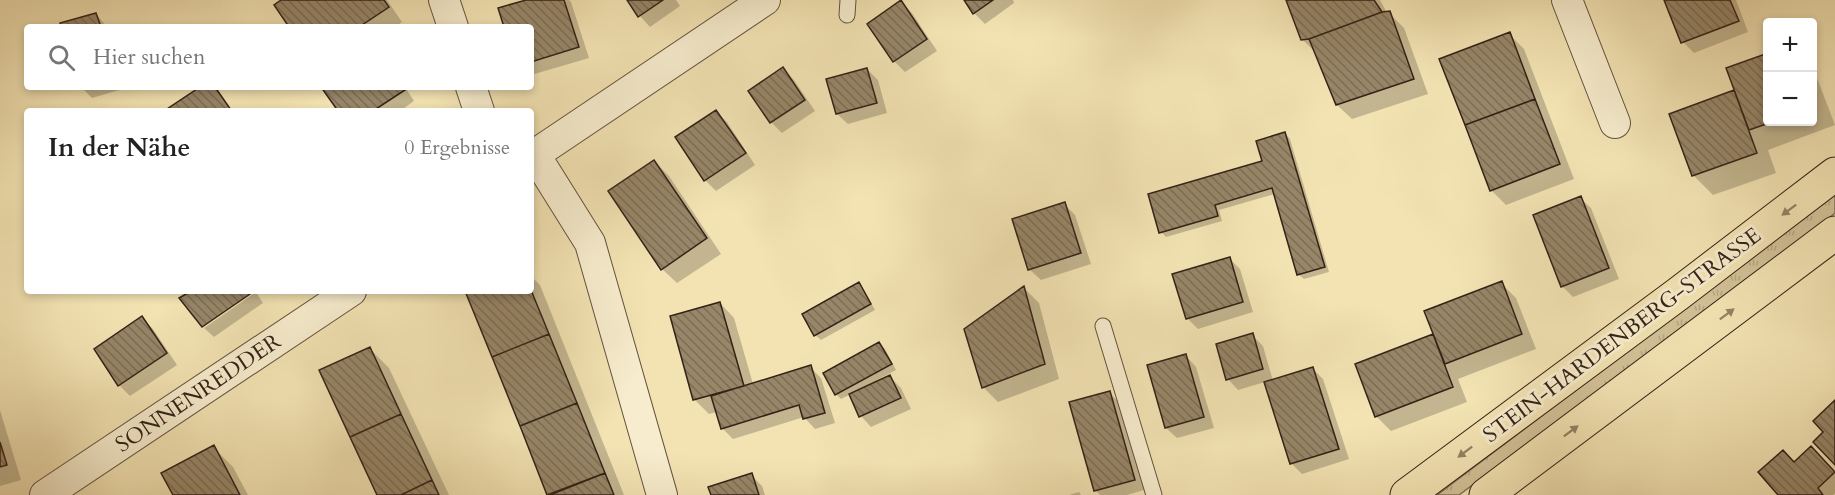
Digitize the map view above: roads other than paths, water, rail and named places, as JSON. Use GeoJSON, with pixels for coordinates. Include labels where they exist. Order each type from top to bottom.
{"type":"FeatureCollection","features":[{"type":"Feature","properties":{"kind":"main road","name":"STEIN-HARDENBERG-STRASSE"},"geometry":{"type":"LineString","coordinates":[[1407,495],[1678,294],[1835,174]]}},
{"type":"Feature","properties":{"kind":"main road","name":"STEIN-HARDENBERG-STRASSE"},"geometry":{"type":"LineString","coordinates":[[1486,495],[1835,233]]}},
{"type":"Feature","properties":{"kind":"street"},"geometry":{"type":"LineString","coordinates":[[444,0],[452,24]]}},
{"type":"Feature","properties":{"kind":"street"},"geometry":{"type":"LineString","coordinates":[[534,155],[765,0]]}},
{"type":"Feature","properties":{"kind":"street"},"geometry":{"type":"LineString","coordinates":[[1567,0],[1615,123]]}},
{"type":"Feature","properties":{"kind":"street"},"geometry":{"type":"LineString","coordinates":[[472,90],[478,108]]}},
{"type":"Feature","properties":{"kind":"street"},"geometry":{"type":"LineString","coordinates":[[534,158],[590,243],[662,495]]}},
{"type":"Feature","properties":{"kind":"street","name":"SONNENREDDER"},"geometry":{"type":"LineString","coordinates":[[45,495],[346,294]]}},
{"type":"Feature","properties":{"kind":"lane"},"geometry":{"type":"LineString","coordinates":[[1103,326],[1154,495]]}}]}
